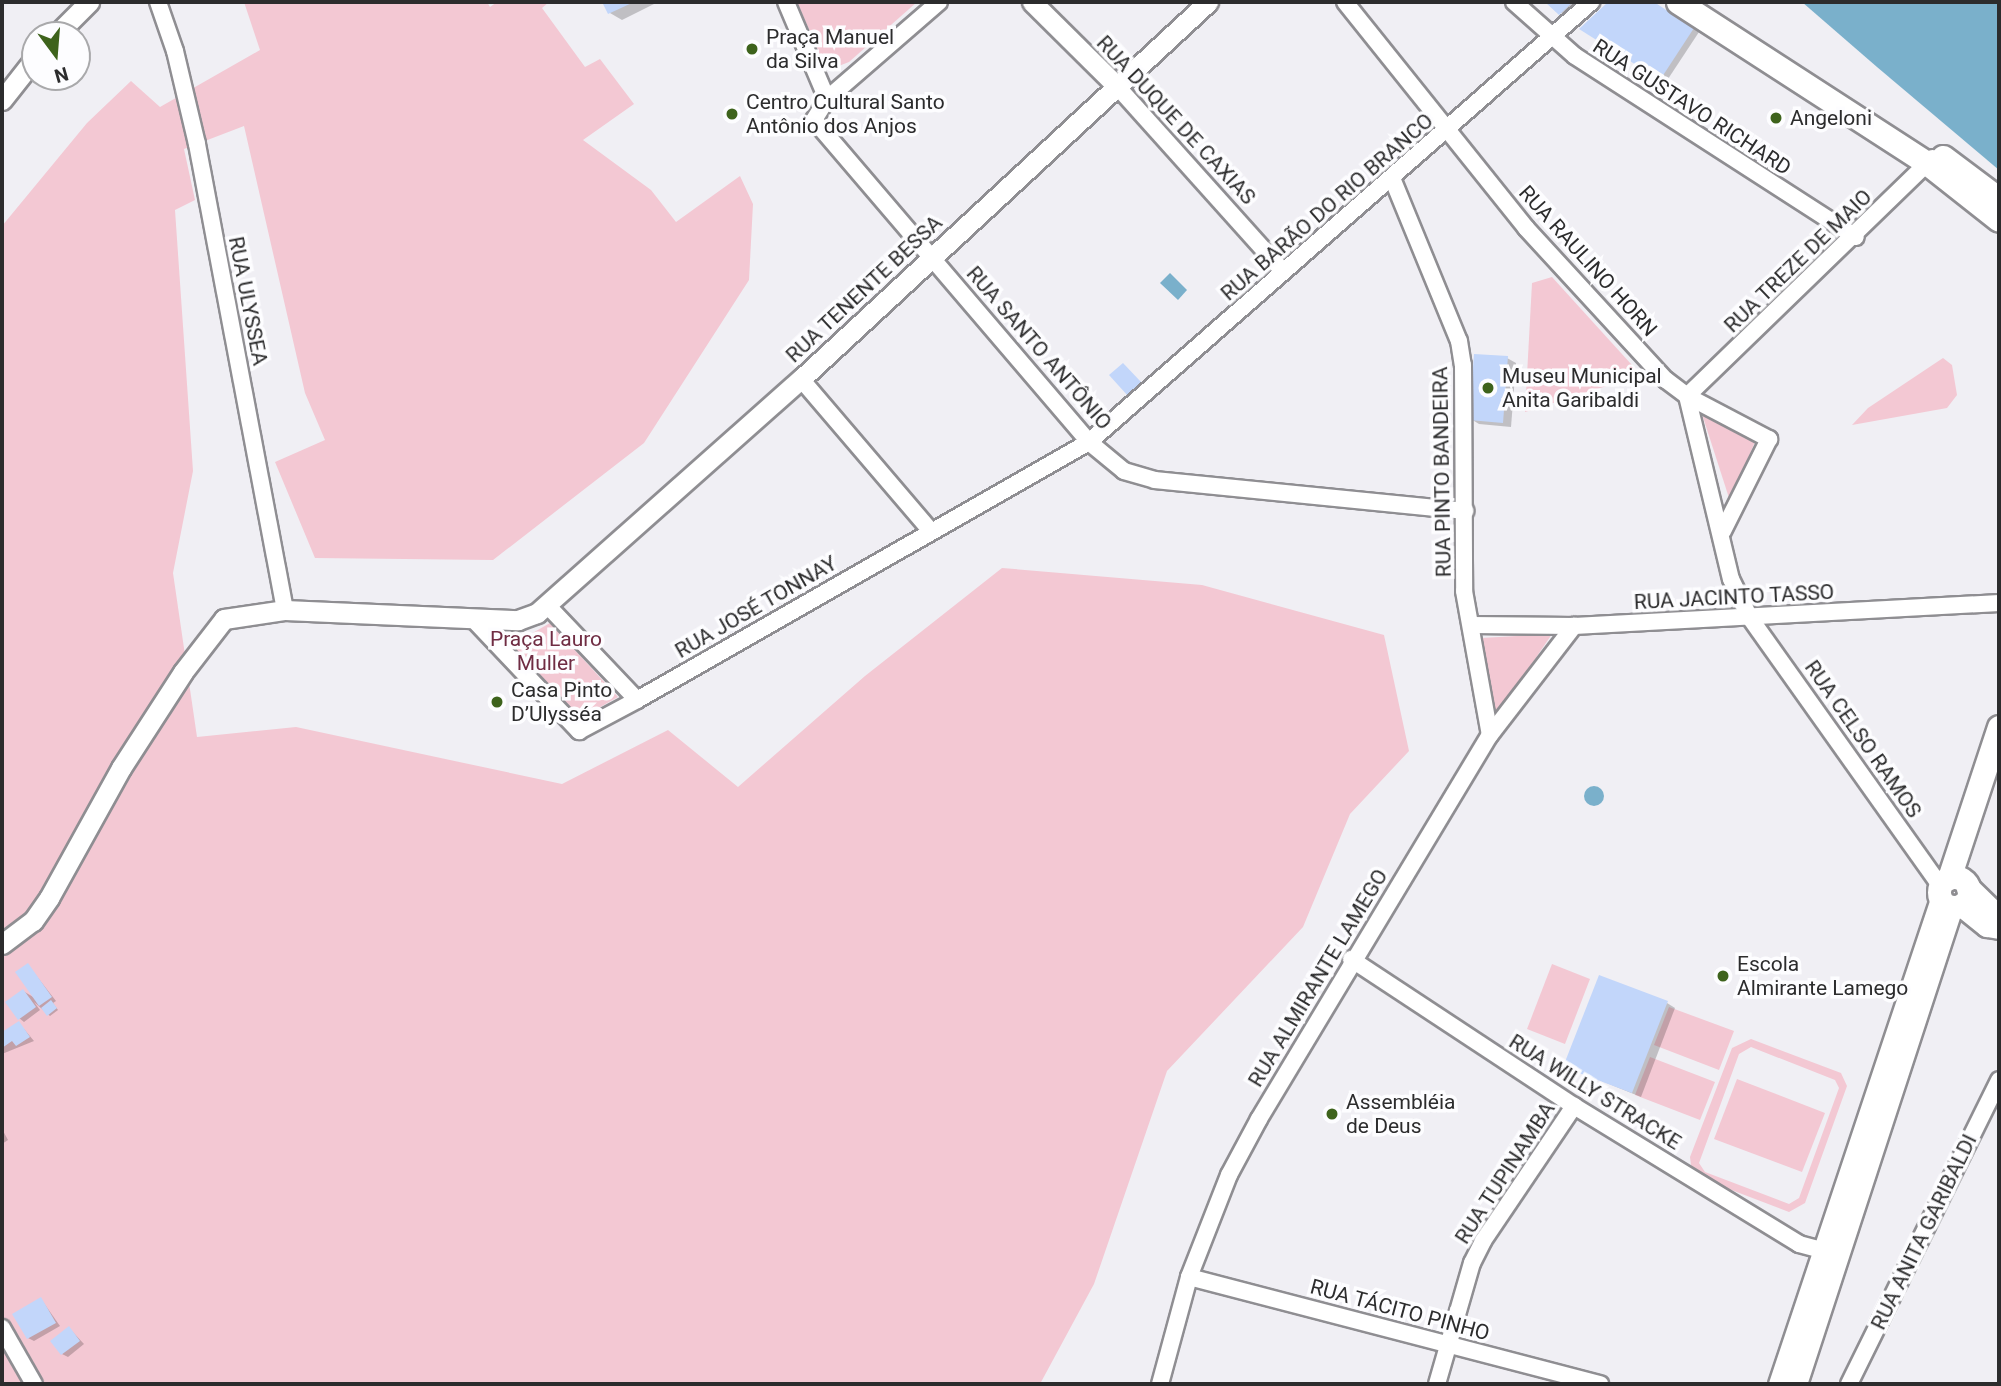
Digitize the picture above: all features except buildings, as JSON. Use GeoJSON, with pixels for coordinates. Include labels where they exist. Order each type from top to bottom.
{"type":"FeatureCollection","features":[{"type":"Feature","properties":{"kind":"main road"},"geometry":{"type":"LineString","coordinates":[[1678,2],[1747,37],[1999,199]]}},
{"type":"Feature","properties":{"kind":"main road"},"geometry":{"type":"LineString","coordinates":[[1705,2],[1747,37]]}},
{"type":"Feature","properties":{"kind":"main road"},"geometry":{"type":"LineString","coordinates":[[1933,159],[1999,220]]}},
{"type":"Feature","properties":{"kind":"main road"},"geometry":{"type":"LineString","coordinates":[[1954,892],[1999,727]]}},
{"type":"Feature","properties":{"kind":"main road"},"geometry":{"type":"LineString","coordinates":[[1954,892],[1999,772]]}},
{"type":"Feature","properties":{"kind":"main road"},"geometry":{"type":"LineString","coordinates":[[1954,892],[1999,918]]}},
{"type":"Feature","properties":{"kind":"main road"},"geometry":{"type":"LineString","coordinates":[[1954,892],[1987,925],[1999,927]]}},
{"type":"Feature","properties":{"kind":"street"},"geometry":{"type":"LineString","coordinates":[[70,21],[89,2]]}},
{"type":"Feature","properties":{"kind":"street","name":"RUA ULYSSEA"},"geometry":{"type":"LineString","coordinates":[[158,2],[175,51],[197,144],[285,610]]}},
{"type":"Feature","properties":{"kind":"street"},"geometry":{"type":"LineString","coordinates":[[786,2],[827,99],[939,2]]}},
{"type":"Feature","properties":{"kind":"street","name":"RUA DUQUE DE CAXIAS"},"geometry":{"type":"LineString","coordinates":[[1032,2],[1116,85],[1283,271]]}},
{"type":"Feature","properties":{"kind":"street","name":"RUA TENENTE BESSA"},"geometry":{"type":"LineString","coordinates":[[2,944],[33,921],[49,898],[121,768],[212,629],[239,614],[285,610],[529,618],[547,605],[801,379],[1208,2]]}},
{"type":"Feature","properties":{"kind":"street","name":"RUA RAULINO HORN"},"geometry":{"type":"LineString","coordinates":[[1345,2],[1451,129],[1526,228],[1666,380],[1687,396],[1769,439],[1723,531]]}},
{"type":"Feature","properties":{"kind":"street","name":"RUA GUSTAVO RICHARD"},"geometry":{"type":"LineString","coordinates":[[1514,2],[1552,38],[1856,237]]}},
{"type":"Feature","properties":{"kind":"street","name":"RUA BARÃO DO RIO BRANCO"},"geometry":{"type":"LineString","coordinates":[[1089,442],[1283,271],[1451,129],[1591,2]]}},
{"type":"Feature","properties":{"kind":"street"},"geometry":{"type":"LineString","coordinates":[[2,100],[21,76]]}},
{"type":"Feature","properties":{"kind":"street","name":"RUA SANTO ANTÔNIO"},"geometry":{"type":"LineString","coordinates":[[827,99],[816,113],[818,127],[934,257],[1089,442],[1124,471],[1155,480],[1465,511]]}},
{"type":"Feature","properties":{"kind":"street","name":"RUA TREZE DE MAIO"},"geometry":{"type":"LineString","coordinates":[[1687,396],[1856,237],[1933,159]]}},
{"type":"Feature","properties":{"kind":"street","name":"RUA PINTO BANDEIRA"},"geometry":{"type":"LineString","coordinates":[[1392,178],[1459,341],[1466,404],[1464,591],[1490,735]]}},
{"type":"Feature","properties":{"kind":"street"},"geometry":{"type":"LineString","coordinates":[[801,379],[931,531]]}},
{"type":"Feature","properties":{"kind":"street"},"geometry":{"type":"LineString","coordinates":[[1687,396],[1723,531],[1731,579],[1750,618]]}},
{"type":"Feature","properties":{"kind":"street","name":"RUA JOSÉ TONNAY"},"geometry":{"type":"LineString","coordinates":[[472,618],[579,731],[1089,442]]}},
{"type":"Feature","properties":{"kind":"street","name":"RUA JACINTO TASSO"},"geometry":{"type":"LineString","coordinates":[[1471,625],[1574,626],[1999,603]]}},
{"type":"Feature","properties":{"kind":"street"},"geometry":{"type":"LineString","coordinates":[[547,605],[637,700]]}},
{"type":"Feature","properties":{"kind":"street","name":"RUA CELSO RAMOS"},"geometry":{"type":"LineString","coordinates":[[1750,618],[1954,892]]}},
{"type":"Feature","properties":{"kind":"street","name":"RUA ALMIRANTE LAMEGO"},"geometry":{"type":"LineString","coordinates":[[1160,1384],[1189,1277],[1229,1175],[1351,959],[1490,735],[1574,626]]}},
{"type":"Feature","properties":{"kind":"street"},"geometry":{"type":"LineString","coordinates":[[1778,1384],[1830,1252],[1954,892]]}},
{"type":"Feature","properties":{"kind":"street","name":"RUA WILLY STRACKE"},"geometry":{"type":"LineString","coordinates":[[1351,959],[1574,1106],[1799,1244],[1830,1252]]}},
{"type":"Feature","properties":{"kind":"street","name":"RUA ANITA GARIBALDI"},"geometry":{"type":"LineString","coordinates":[[1849,1384],[1999,1080]]}},
{"type":"Feature","properties":{"kind":"street","name":"RUA TUPINAMBA"},"geometry":{"type":"LineString","coordinates":[[1437,1384],[1447,1345],[1483,1241],[1574,1106]]}},
{"type":"Feature","properties":{"kind":"street"},"geometry":{"type":"LineString","coordinates":[[1797,1384],[1830,1252]]}},
{"type":"Feature","properties":{"kind":"street","name":"RUA TÁCITO PINHO"},"geometry":{"type":"LineString","coordinates":[[1189,1277],[1600,1384]]}},
{"type":"Feature","properties":{"kind":"street"},"geometry":{"type":"LineString","coordinates":[[2,1328],[34,1384]]}},
{"type":"Feature","properties":{"kind":"green space"},"geometry":{"type":"Polygon","coordinates":[[[244,2],[487,2],[490,7],[497,2],[549,2],[542,8],[585,67],[600,59],[634,104],[583,140],[651,190],[676,222],[740,176],[753,204],[749,280],[644,443],[493,560],[315,558],[275,462],[325,440],[305,393],[244,126],[184,149],[195,200],[175,210],[193,471],[173,573],[197,737],[296,727],[562,784],[668,730],[738,787],[865,676],[1002,568],[1202,585],[1384,635],[1409,751],[1350,814],[1303,927],[1167,1071],[1094,1284],[1040,1384],[2,1384],[2,226],[87,123],[131,81],[160,107],[260,50],[244,2]]]}},
{"type":"Feature","properties":{"kind":"green space"},"geometry":{"type":"Polygon","coordinates":[[[797,2],[917,2],[849,62],[836,67],[825,66],[797,2]]]}},
{"type":"Feature","properties":{"kind":"green space"},"geometry":{"type":"Polygon","coordinates":[[[1552,277],[1641,375],[1525,412],[1532,283],[1552,277]]]}},
{"type":"Feature","properties":{"kind":"green space"},"geometry":{"type":"Polygon","coordinates":[[[1943,358],[1952,365],[1957,395],[1947,408],[1852,425],[1868,408],[1943,358]]]}},
{"type":"Feature","properties":{"kind":"green space"},"geometry":{"type":"Polygon","coordinates":[[[1701,411],[1757,437],[1730,501],[1701,411]]]}},
{"type":"Feature","properties":{"kind":"green space","name":"Praça Lauro Muller"},"geometry":{"type":"Polygon","coordinates":[[[550,623],[618,697],[581,718],[510,646],[550,623]]]}},
{"type":"Feature","properties":{"kind":"green space"},"geometry":{"type":"Polygon","coordinates":[[[1552,634],[1495,718],[1481,638],[1552,634]]]}},
{"type":"Feature","properties":{"kind":"green space"},"geometry":{"type":"Polygon","coordinates":[[[1552,964],[1590,979],[1565,1044],[1527,1029],[1552,964]]]}},
{"type":"Feature","properties":{"kind":"green space"},"geometry":{"type":"Polygon","coordinates":[[[1669,1007],[1734,1031],[1719,1070],[1654,1045],[1669,1007]]]}},
{"type":"Feature","properties":{"kind":"green space"},"geometry":{"type":"Polygon","coordinates":[[[1751,1039],[1841,1073],[1847,1086],[1805,1203],[1789,1212],[1700,1178],[1691,1165],[1690,1157],[1732,1048],[1751,1039]],[[1751,1047],[1739,1054],[1699,1163],[1705,1172],[1789,1204],[1799,1198],[1839,1088],[1835,1080],[1751,1047]]]}},
{"type":"Feature","properties":{"kind":"green space"},"geometry":{"type":"Polygon","coordinates":[[[1650,1057],[1715,1082],[1700,1120],[1635,1095],[1650,1057]]]}},
{"type":"Feature","properties":{"kind":"green space"},"geometry":{"type":"Polygon","coordinates":[[[1737,1079],[1825,1113],[1802,1172],[1714,1139],[1737,1079]]]}},
{"type":"Feature","properties":{"kind":"water"},"geometry":{"type":"Polygon","coordinates":[[[1802,2],[1999,2],[1999,170],[1877,67],[1802,2]]]}},
{"type":"Feature","properties":{"kind":"water"},"geometry":{"type":"Polygon","coordinates":[[[1170,273],[1187,290],[1178,300],[1160,283],[1170,273]]]}},
{"type":"Feature","properties":{"kind":"water"},"geometry":{"type":"Polygon","coordinates":[[[1590,786],[1598,786],[1604,796],[1598,806],[1590,806],[1584,800],[1584,792],[1590,786]]]}},
{"type":"Feature","properties":{"kind":"place","name":"Praça Manuel da Silva"},"geometry":{"type":"Point","coordinates":[752,49]}},
{"type":"Feature","properties":{"kind":"place","name":"Centro Cultural Santo Antônio dos Anjos"},"geometry":{"type":"Point","coordinates":[732,114]}},
{"type":"Feature","properties":{"kind":"place","name":"Angeloni"},"geometry":{"type":"Point","coordinates":[1776,118]}},
{"type":"Feature","properties":{"kind":"place","name":"Museu Municipal Anita Garibaldi"},"geometry":{"type":"Point","coordinates":[1488,388]}},
{"type":"Feature","properties":{"kind":"place","name":"Casa Pinto D’Ulysséa"},"geometry":{"type":"Point","coordinates":[497,702]}},
{"type":"Feature","properties":{"kind":"place","name":"Escola Almirante Lamego"},"geometry":{"type":"Point","coordinates":[1723,976]}},
{"type":"Feature","properties":{"kind":"place","name":"Assembléia de Deus"},"geometry":{"type":"Point","coordinates":[1332,1114]}}]}
